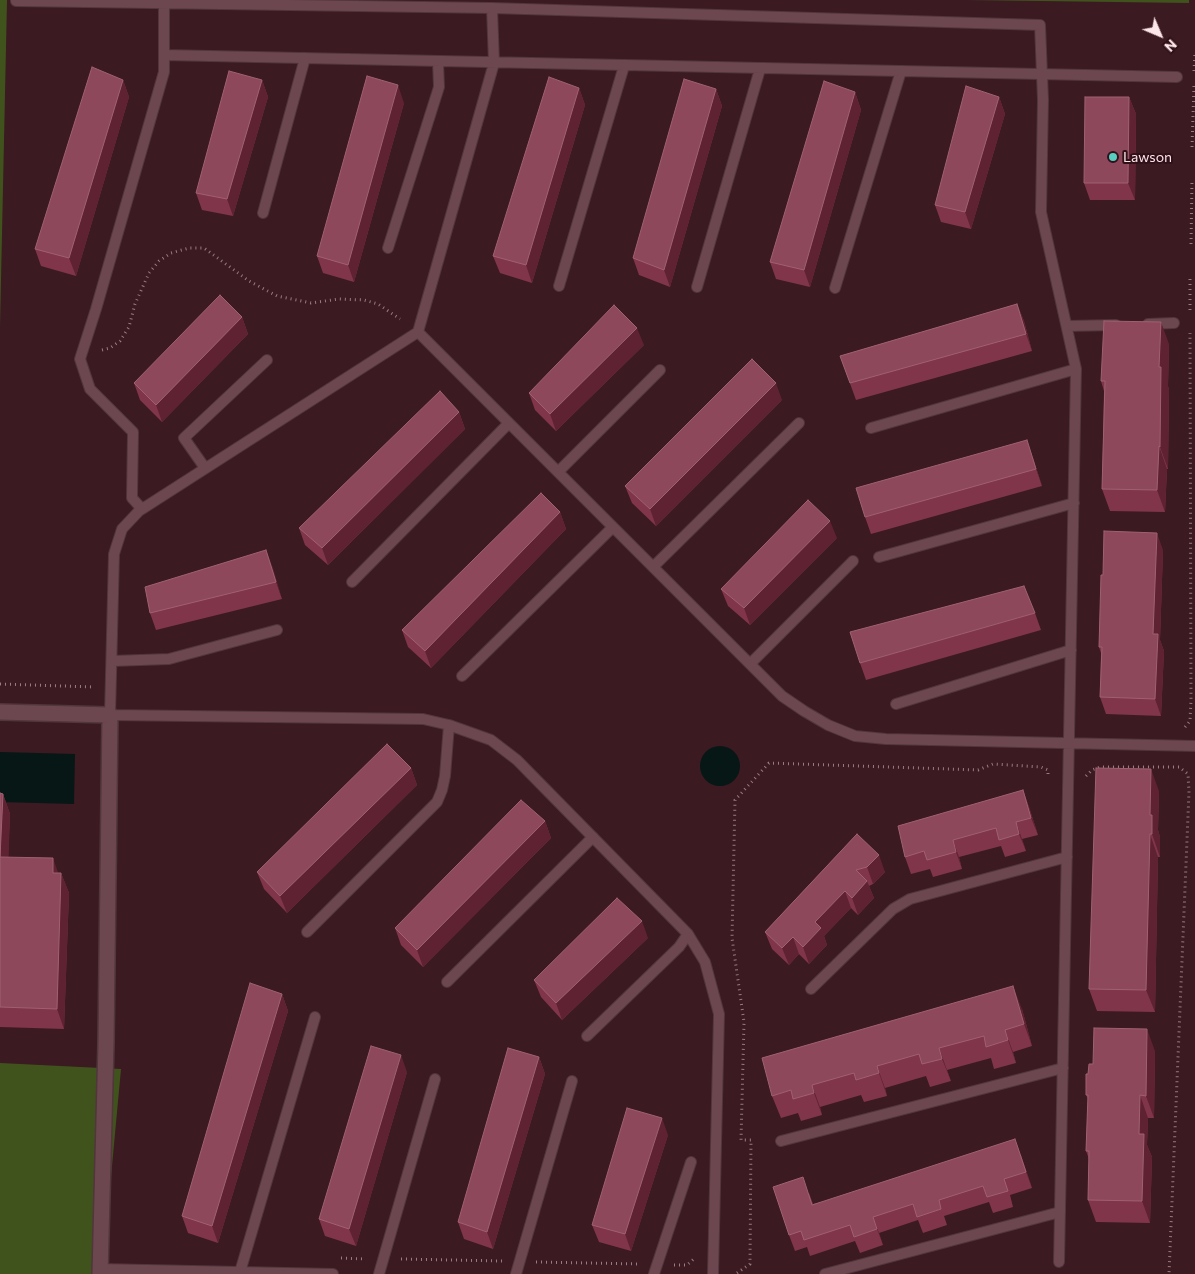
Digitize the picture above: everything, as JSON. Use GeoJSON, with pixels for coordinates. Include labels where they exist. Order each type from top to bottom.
{"type":"FeatureCollection","features":[{"type":"Feature","properties":{"kind":"street"},"geometry":{"type":"LineString","coordinates":[[0,712],[110,715],[106,1053],[100,1272]]}},
{"type":"Feature","properties":{"kind":"lane"},"geometry":{"type":"LineString","coordinates":[[16,1],[492,8],[1040,25],[1042,75],[1041,212],[1076,369],[1059,1262]]}},
{"type":"Feature","properties":{"kind":"lane"},"geometry":{"type":"LineString","coordinates":[[142,509],[132,498],[133,432],[90,389],[80,359],[164,72],[164,3]]}},
{"type":"Feature","properties":{"kind":"lane"},"geometry":{"type":"LineString","coordinates":[[492,8],[494,63],[418,332],[142,509],[122,529],[114,554],[110,715],[423,719],[449,725],[491,740],[510,755],[688,934],[705,962],[719,1014],[713,1274]]}},
{"type":"Feature","properties":{"kind":"lane"},"geometry":{"type":"LineString","coordinates":[[164,55],[1177,77]]}},
{"type":"Feature","properties":{"kind":"lane"},"geometry":{"type":"LineString","coordinates":[[263,213],[305,58]]}},
{"type":"Feature","properties":{"kind":"lane"},"geometry":{"type":"LineString","coordinates":[[388,248],[439,87],[438,62]]}},
{"type":"Feature","properties":{"kind":"lane"},"geometry":{"type":"LineString","coordinates":[[558,286],[624,66]]}},
{"type":"Feature","properties":{"kind":"lane"},"geometry":{"type":"LineString","coordinates":[[697,288],[760,69]]}},
{"type":"Feature","properties":{"kind":"lane"},"geometry":{"type":"LineString","coordinates":[[834,288],[901,72]]}},
{"type":"Feature","properties":{"kind":"lane"},"geometry":{"type":"LineString","coordinates":[[1067,326],[1174,323]]}},
{"type":"Feature","properties":{"kind":"lane"},"geometry":{"type":"LineString","coordinates":[[418,332],[782,696],[804,712],[828,725],[856,736],[886,740],[1195,746]]}},
{"type":"Feature","properties":{"kind":"lane"},"geometry":{"type":"LineString","coordinates":[[205,468],[184,438],[267,360]]}},
{"type":"Feature","properties":{"kind":"lane"},"geometry":{"type":"LineString","coordinates":[[871,428],[1076,369]]}},
{"type":"Feature","properties":{"kind":"lane"},"geometry":{"type":"LineString","coordinates":[[558,472],[660,370]]}},
{"type":"Feature","properties":{"kind":"lane"},"geometry":{"type":"LineString","coordinates":[[352,582],[509,423]]}},
{"type":"Feature","properties":{"kind":"lane"},"geometry":{"type":"LineString","coordinates":[[653,567],[799,423]]}},
{"type":"Feature","properties":{"kind":"lane"},"geometry":{"type":"LineString","coordinates":[[879,557],[1074,503]]}},
{"type":"Feature","properties":{"kind":"lane"},"geometry":{"type":"LineString","coordinates":[[462,676],[613,527]]}},
{"type":"Feature","properties":{"kind":"lane"},"geometry":{"type":"LineString","coordinates":[[750,664],[853,561]]}},
{"type":"Feature","properties":{"kind":"lane"},"geometry":{"type":"LineString","coordinates":[[112,661],[169,658],[277,630]]}},
{"type":"Feature","properties":{"kind":"lane"},"geometry":{"type":"LineString","coordinates":[[896,704],[1071,650]]}},
{"type":"Feature","properties":{"kind":"lane"},"geometry":{"type":"LineString","coordinates":[[307,932],[437,802],[445,776],[449,725]]}},
{"type":"Feature","properties":{"kind":"lane"},"geometry":{"type":"LineString","coordinates":[[447,982],[593,837]]}},
{"type":"Feature","properties":{"kind":"lane"},"geometry":{"type":"LineString","coordinates":[[811,988],[893,909],[910,899],[1067,857]]}},
{"type":"Feature","properties":{"kind":"lane"},"geometry":{"type":"LineString","coordinates":[[587,1036],[679,947],[688,934]]}},
{"type":"Feature","properties":{"kind":"lane"},"geometry":{"type":"LineString","coordinates":[[240,1272],[315,1017]]}},
{"type":"Feature","properties":{"kind":"lane"},"geometry":{"type":"LineString","coordinates":[[781,1141],[1063,1068]]}},
{"type":"Feature","properties":{"kind":"lane"},"geometry":{"type":"LineString","coordinates":[[379,1274],[435,1079]]}},
{"type":"Feature","properties":{"kind":"lane"},"geometry":{"type":"LineString","coordinates":[[516,1274],[572,1081]]}},
{"type":"Feature","properties":{"kind":"lane"},"geometry":{"type":"LineString","coordinates":[[655,1269],[691,1162]]}},
{"type":"Feature","properties":{"kind":"lane"},"geometry":{"type":"LineString","coordinates":[[825,1274],[1060,1212]]}},
{"type":"Feature","properties":{"kind":"lane"},"geometry":{"type":"LineString","coordinates":[[100,1272],[334,1274]]}},
{"type":"Feature","properties":{"kind":"path"},"geometry":{"type":"LineString","coordinates":[[1192,147],[1195,52]]}},
{"type":"Feature","properties":{"kind":"path"},"geometry":{"type":"LineString","coordinates":[[1190,244],[1192,180]]}},
{"type":"Feature","properties":{"kind":"path"},"geometry":{"type":"LineString","coordinates":[[84,348],[97,350],[110,348],[120,341],[129,326],[135,304],[148,273],[158,261],[171,253],[189,248],[204,248],[249,281],[277,296],[311,303],[339,299],[364,300],[378,304],[400,319]]}},
{"type":"Feature","properties":{"kind":"path"},"geometry":{"type":"LineString","coordinates":[[1190,279],[1190,322]]}},
{"type":"Feature","properties":{"kind":"path"},"geometry":{"type":"LineString","coordinates":[[1182,728],[1187,726],[1190,721],[1190,332]]}},
{"type":"Feature","properties":{"kind":"path"},"geometry":{"type":"LineString","coordinates":[[0,684],[97,687]]}},
{"type":"Feature","properties":{"kind":"path"},"geometry":{"type":"LineString","coordinates":[[737,1273],[750,1264],[751,1140],[741,1140],[744,1022],[732,938],[735,800],[769,763],[978,770],[993,764],[1041,767],[1048,770],[1049,779]]}},
{"type":"Feature","properties":{"kind":"path"},"geometry":{"type":"LineString","coordinates":[[1082,781],[1092,770],[1100,767],[1179,767],[1188,774],[1189,792],[1169,1274]]}},
{"type":"Feature","properties":{"kind":"path"},"geometry":{"type":"LineString","coordinates":[[334,1258],[520,1262],[655,1269],[687,1265],[693,1261],[698,1252]]}},
{"type":"Feature","properties":{"kind":"green space"},"geometry":{"type":"Polygon","coordinates":[[[0,0],[7,0],[0,327],[0,0]]]}},
{"type":"Feature","properties":{"kind":"green space"},"geometry":{"type":"Polygon","coordinates":[[[966,0],[1189,0],[1189,3],[966,0]]]}},
{"type":"Feature","properties":{"kind":"green space"},"geometry":{"type":"Polygon","coordinates":[[[0,1063],[121,1069],[102,1274],[0,1274],[0,1063]]]}},
{"type":"Feature","properties":{"kind":"shaded area"},"geometry":{"type":"Polygon","coordinates":[[[724,746],[731,749],[737,755],[740,766],[739,774],[731,783],[724,786],[716,786],[709,783],[701,774],[700,762],[703,755],[712,747],[724,746]]]}},
{"type":"Feature","properties":{"kind":"shaded area"},"geometry":{"type":"Polygon","coordinates":[[[0,752],[75,754],[74,804],[0,802],[0,752]]]}},
{"type":"Feature","properties":{"kind":"building"},"geometry":{"type":"Polygon","coordinates":[[[92,67],[123,80],[69,258],[35,249],[92,67]]]}},
{"type":"Feature","properties":{"kind":"building"},"geometry":{"type":"Polygon","coordinates":[[[229,71],[262,80],[227,199],[196,193],[229,71]]]}},
{"type":"Feature","properties":{"kind":"building"},"geometry":{"type":"Polygon","coordinates":[[[367,76],[398,85],[348,265],[317,256],[367,76]]]}},
{"type":"Feature","properties":{"kind":"building"},"geometry":{"type":"Polygon","coordinates":[[[549,77],[579,88],[526,265],[493,256],[549,77]]]}},
{"type":"Feature","properties":{"kind":"building"},"geometry":{"type":"Polygon","coordinates":[[[684,79],[716,89],[664,270],[633,258],[684,79]]]}},
{"type":"Feature","properties":{"kind":"building"},"geometry":{"type":"Polygon","coordinates":[[[824,81],[855,92],[804,270],[770,262],[824,81]]]}},
{"type":"Feature","properties":{"kind":"building"},"geometry":{"type":"Polygon","coordinates":[[[966,86],[999,97],[965,212],[935,205],[966,86]]]}},
{"type":"Feature","properties":{"kind":"building","name":"Lawson"},"geometry":{"type":"Polygon","coordinates":[[[1085,97],[1129,97],[1128,183],[1084,183],[1085,97]]]}},
{"type":"Feature","properties":{"kind":"building"},"geometry":{"type":"Polygon","coordinates":[[[220,295],[242,317],[156,405],[134,383],[220,295]]]}},
{"type":"Feature","properties":{"kind":"building"},"geometry":{"type":"Polygon","coordinates":[[[1017,304],[1026,334],[850,383],[840,356],[1017,304]]]}},
{"type":"Feature","properties":{"kind":"building"},"geometry":{"type":"Polygon","coordinates":[[[614,305],[637,328],[550,414],[529,393],[614,305]]]}},
{"type":"Feature","properties":{"kind":"building"},"geometry":{"type":"Polygon","coordinates":[[[1104,321],[1161,322],[1159,367],[1161,367],[1160,447],[1157,490],[1102,489],[1105,381],[1101,381],[1104,321]]]}},
{"type":"Feature","properties":{"kind":"building"},"geometry":{"type":"Polygon","coordinates":[[[752,359],[776,383],[650,509],[625,486],[752,359]]]}},
{"type":"Feature","properties":{"kind":"building"},"geometry":{"type":"Polygon","coordinates":[[[440,391],[459,412],[322,548],[299,528],[440,391]]]}},
{"type":"Feature","properties":{"kind":"building"},"geometry":{"type":"Polygon","coordinates":[[[1027,440],[1036,469],[865,517],[856,488],[1027,440]]]}},
{"type":"Feature","properties":{"kind":"building"},"geometry":{"type":"Polygon","coordinates":[[[541,493],[560,512],[425,651],[402,630],[541,493]]]}},
{"type":"Feature","properties":{"kind":"building"},"geometry":{"type":"Polygon","coordinates":[[[808,500],[830,521],[744,608],[721,589],[808,500]]]}},
{"type":"Feature","properties":{"kind":"building"},"geometry":{"type":"Polygon","coordinates":[[[1104,531],[1157,533],[1153,634],[1158,634],[1155,699],[1100,697],[1102,647],[1099,647],[1104,531]]]}},
{"type":"Feature","properties":{"kind":"building"},"geometry":{"type":"Polygon","coordinates":[[[266,550],[276,582],[150,613],[145,587],[266,550]]]}},
{"type":"Feature","properties":{"kind":"building"},"geometry":{"type":"Polygon","coordinates":[[[1024,586],[1035,613],[860,663],[850,632],[1024,586]]]}},
{"type":"Feature","properties":{"kind":"building"},"geometry":{"type":"Polygon","coordinates":[[[387,744],[411,768],[280,896],[257,872],[387,744]]]}},
{"type":"Feature","properties":{"kind":"building"},"geometry":{"type":"Polygon","coordinates":[[[1096,768],[1151,769],[1150,815],[1152,815],[1152,834],[1150,834],[1146,990],[1089,989],[1096,768]]]}},
{"type":"Feature","properties":{"kind":"building"},"geometry":{"type":"Polygon","coordinates":[[[1023,790],[1031,818],[1016,822],[1019,834],[999,840],[996,828],[953,840],[956,852],[927,860],[924,851],[905,857],[898,826],[1023,790]]]}},
{"type":"Feature","properties":{"kind":"building"},"geometry":{"type":"Polygon","coordinates":[[[0,793],[3,794],[0,857],[0,793]]]}},
{"type":"Feature","properties":{"kind":"building"},"geometry":{"type":"Polygon","coordinates":[[[521,800],[545,821],[417,950],[395,928],[521,800]]]}},
{"type":"Feature","properties":{"kind":"building"},"geometry":{"type":"Polygon","coordinates":[[[857,834],[879,855],[867,867],[856,870],[867,881],[852,898],[845,891],[815,922],[821,928],[803,947],[793,937],[782,948],[765,932],[857,834]]]}},
{"type":"Feature","properties":{"kind":"building"},"geometry":{"type":"Polygon","coordinates":[[[0,857],[53,858],[53,873],[61,873],[57,1009],[0,1007],[0,857]]]}},
{"type":"Feature","properties":{"kind":"building"},"geometry":{"type":"Polygon","coordinates":[[[617,898],[642,921],[556,1003],[534,980],[617,898]]]}},
{"type":"Feature","properties":{"kind":"building"},"geometry":{"type":"Polygon","coordinates":[[[250,983],[282,994],[212,1226],[182,1216],[250,983]]]}},
{"type":"Feature","properties":{"kind":"building"},"geometry":{"type":"Polygon","coordinates":[[[1013,986],[1024,1024],[1005,1030],[1008,1040],[986,1047],[984,1036],[939,1048],[942,1059],[922,1064],[919,1054],[877,1066],[879,1073],[856,1080],[854,1073],[812,1085],[814,1093],[793,1099],[791,1090],[772,1096],[762,1058],[1013,986]]]}},
{"type":"Feature","properties":{"kind":"building"},"geometry":{"type":"Polygon","coordinates":[[[1094,1028],[1147,1029],[1146,1096],[1140,1095],[1139,1134],[1144,1134],[1142,1201],[1088,1200],[1089,1151],[1086,1151],[1088,1095],[1086,1095],[1086,1074],[1088,1074],[1089,1064],[1093,1064],[1094,1028]]]}},
{"type":"Feature","properties":{"kind":"building"},"geometry":{"type":"Polygon","coordinates":[[[371,1046],[401,1055],[349,1229],[319,1219],[371,1046]]]}},
{"type":"Feature","properties":{"kind":"building"},"geometry":{"type":"Polygon","coordinates":[[[508,1048],[539,1057],[487,1232],[458,1222],[508,1048]]]}},
{"type":"Feature","properties":{"kind":"building"},"geometry":{"type":"Polygon","coordinates":[[[627,1108],[662,1118],[625,1234],[592,1225],[627,1108]]]}},
{"type":"Feature","properties":{"kind":"building"},"geometry":{"type":"Polygon","coordinates":[[[1015,1139],[1026,1172],[1004,1179],[1008,1191],[987,1197],[983,1186],[939,1200],[941,1209],[917,1217],[913,1204],[873,1217],[877,1229],[854,1237],[850,1225],[804,1240],[801,1231],[789,1235],[773,1187],[803,1177],[812,1205],[1015,1139]]]}},
{"type":"Feature","properties":{"kind":"place","name":"Lawson"},"geometry":{"type":"Point","coordinates":[1113,157]}}]}
